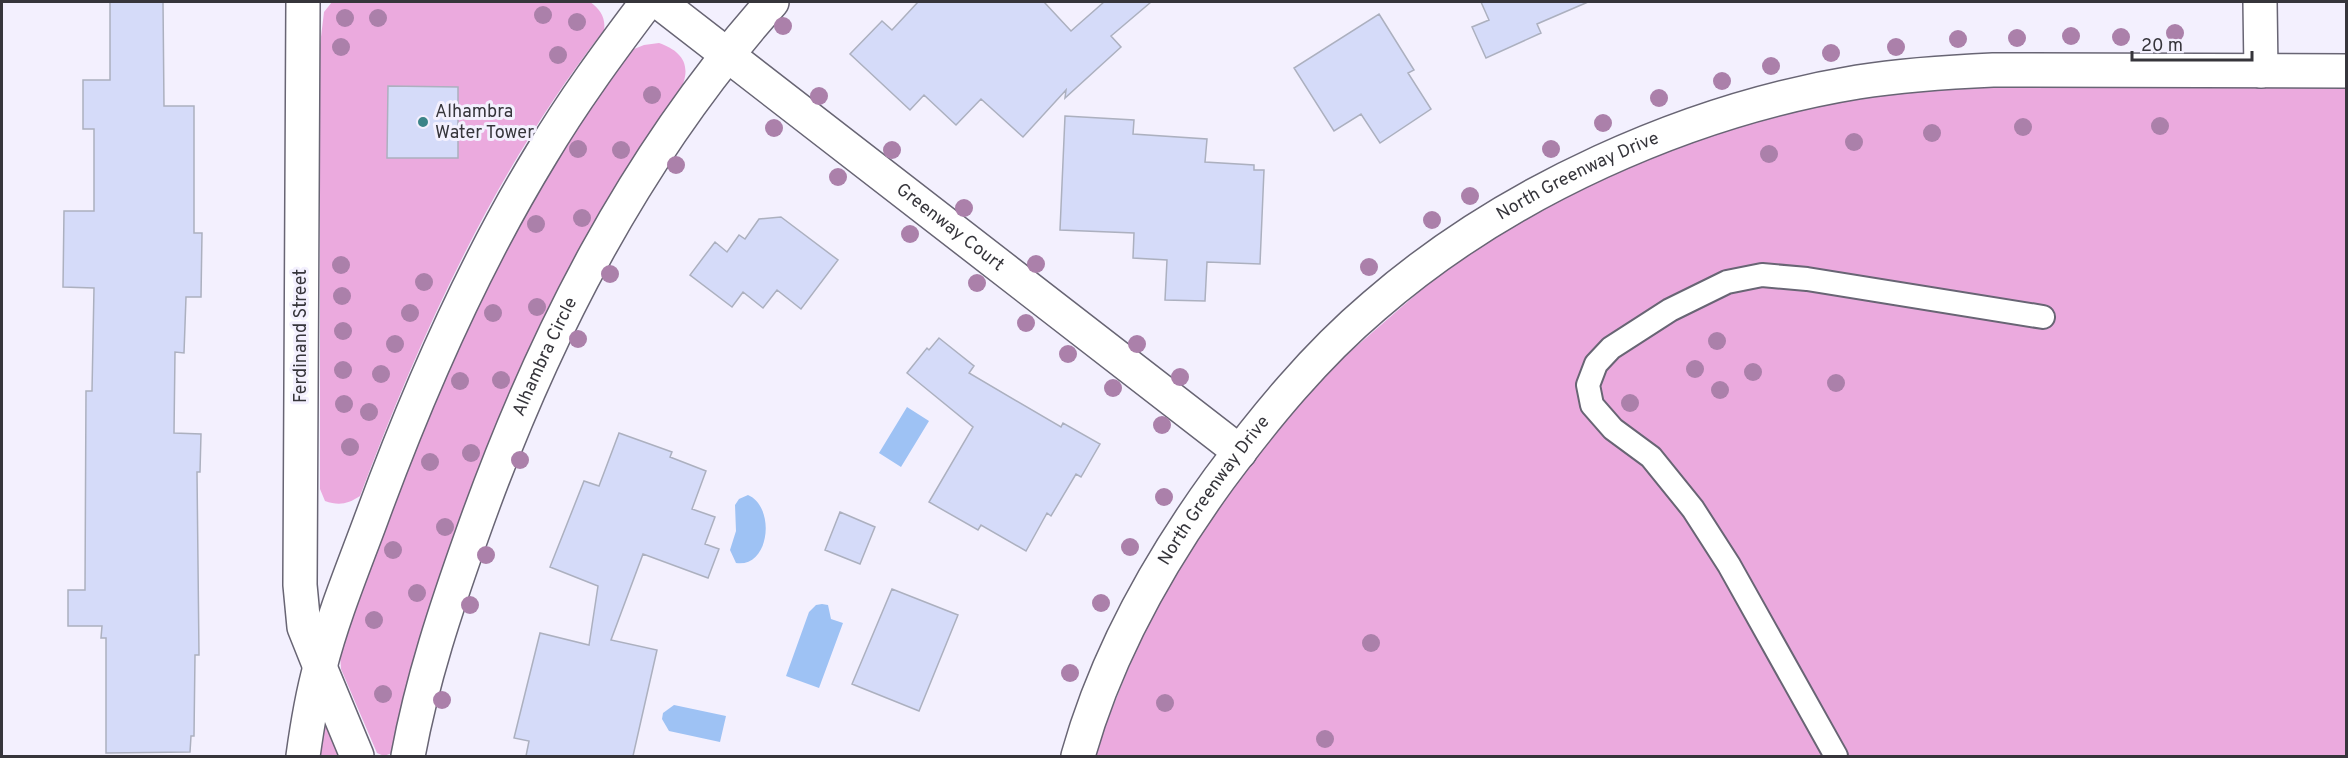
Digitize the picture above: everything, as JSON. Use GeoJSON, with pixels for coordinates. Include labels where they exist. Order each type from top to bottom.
{"type":"FeatureCollection","features":[{"type":"Feature","properties":{"kind":"street","name":"Ferdinand Street"},"geometry":{"type":"LineString","coordinates":[[303,2],[300,585],[304,627],[357,756]]}},
{"type":"Feature","properties":{"kind":"street"},"geometry":{"type":"LineString","coordinates":[[303,756],[320,667],[388,473],[429,376],[471,285],[541,155],[591,77],[647,2]]}},
{"type":"Feature","properties":{"kind":"street","name":"Greenway Court"},"geometry":{"type":"LineString","coordinates":[[660,2],[1240,452]]}},
{"type":"Feature","properties":{"kind":"street","name":"Alhambra Circle"},"geometry":{"type":"LineString","coordinates":[[408,756],[419,701],[443,617],[503,452],[539,366],[576,288],[620,208],[678,118],[728,53],[772,2]]}},
{"type":"Feature","properties":{"kind":"street"},"geometry":{"type":"LineString","coordinates":[[2260,2],[2261,71]]}},
{"type":"Feature","properties":{"kind":"street","name":"North Greenway Drive"},"geometry":{"type":"LineString","coordinates":[[1078,756],[1099,691],[1140,605],[1195,514],[1240,452],[1298,382],[1327,350],[1375,305],[1428,263],[1496,218],[1570,178],[1683,129],[1768,101],[1859,82],[1915,75],[2030,69],[2346,71]]}},
{"type":"Feature","properties":{"kind":"lane"},"geometry":{"type":"LineString","coordinates":[[1836,756],[1729,566],[1693,509],[1651,457],[1613,429],[1592,405],[1588,385],[1596,364],[1611,348],[1670,310],[1727,282],[1762,275],[1807,279],[2043,317]]}},
{"type":"Feature","properties":{"kind":"shaded area"},"geometry":{"type":"Polygon","coordinates":[[[332,2],[590,2],[597,8],[604,22],[604,30],[565,83],[529,139],[495,195],[464,254],[409,373],[360,496],[339,504],[325,501],[320,489],[320,45],[324,12],[332,2]]]}},
{"type":"Feature","properties":{"kind":"shaded area"},"geometry":{"type":"Polygon","coordinates":[[[659,43],[672,49],[682,58],[685,69],[683,84],[645,144],[436,599],[403,700],[392,753],[384,756],[377,753],[341,669],[340,655],[368,564],[453,356],[535,187],[629,51],[644,45],[659,43]]]}},
{"type":"Feature","properties":{"kind":"shaded area"},"geometry":{"type":"Polygon","coordinates":[[[1959,86],[2346,86],[2346,756],[1093,756],[1146,625],[1202,526],[1291,412],[1336,364],[1443,271],[1494,236],[1557,198],[1659,153],[1768,116],[1884,93],[1959,86]]]}},
{"type":"Feature","properties":{"kind":"shaded area"},"geometry":{"type":"Polygon","coordinates":[[[324,714],[346,756],[312,756],[324,714]]]}},
{"type":"Feature","properties":{"kind":"water"},"geometry":{"type":"Polygon","coordinates":[[[907,407],[929,421],[901,467],[879,453],[907,407]]]}},
{"type":"Feature","properties":{"kind":"water"},"geometry":{"type":"Polygon","coordinates":[[[748,495],[763,511],[765,535],[762,547],[756,556],[747,562],[736,563],[730,550],[736,531],[735,505],[739,499],[748,495]]]}},
{"type":"Feature","properties":{"kind":"water"},"geometry":{"type":"Polygon","coordinates":[[[816,605],[828,605],[831,619],[843,623],[819,688],[786,676],[809,612],[816,605]]]}},
{"type":"Feature","properties":{"kind":"water"},"geometry":{"type":"Polygon","coordinates":[[[674,705],[726,716],[720,742],[669,731],[662,719],[663,713],[674,705]]]}},
{"type":"Feature","properties":{"kind":"building"},"geometry":{"type":"Polygon","coordinates":[[[110,2],[163,2],[164,106],[194,106],[194,233],[202,233],[201,297],[186,297],[184,353],[175,352],[174,433],[201,434],[200,472],[197,472],[199,655],[195,655],[194,736],[191,736],[190,752],[106,753],[106,638],[101,638],[102,626],[68,626],[68,590],[85,590],[86,391],[92,391],[94,288],[63,287],[64,211],[94,211],[94,129],[83,129],[83,80],[110,80],[110,2]]]}},
{"type":"Feature","properties":{"kind":"building"},"geometry":{"type":"Polygon","coordinates":[[[918,2],[1044,2],[1071,31],[1104,2],[1151,2],[1111,36],[1121,47],[1065,98],[1066,90],[1023,137],[981,99],[956,125],[924,95],[910,110],[850,54],[882,21],[892,30],[918,2]]]}},
{"type":"Feature","properties":{"kind":"building"},"geometry":{"type":"Polygon","coordinates":[[[1481,2],[1588,2],[1537,24],[1541,33],[1486,58],[1472,27],[1489,20],[1481,2]]]}},
{"type":"Feature","properties":{"kind":"building"},"geometry":{"type":"Polygon","coordinates":[[[1379,14],[1414,70],[1408,73],[1431,109],[1380,143],[1361,114],[1334,131],[1294,68],[1379,14]]]}},
{"type":"Feature","properties":{"kind":"building","name":"Alhambra Water Tower"},"geometry":{"type":"Polygon","coordinates":[[[388,86],[458,87],[458,158],[387,158],[388,86]]]}},
{"type":"Feature","properties":{"kind":"building"},"geometry":{"type":"Polygon","coordinates":[[[1065,116],[1134,120],[1133,134],[1207,139],[1205,162],[1254,165],[1254,170],[1264,170],[1260,264],[1207,262],[1205,301],[1165,300],[1167,260],[1133,258],[1134,233],[1060,230],[1065,116]]]}},
{"type":"Feature","properties":{"kind":"building"},"geometry":{"type":"Polygon","coordinates":[[[781,217],[838,260],[801,309],[777,290],[763,308],[743,292],[732,307],[690,275],[715,242],[727,252],[739,235],[745,239],[759,219],[781,217]]]}},
{"type":"Feature","properties":{"kind":"building"},"geometry":{"type":"Polygon","coordinates":[[[939,338],[974,366],[969,373],[1061,427],[1063,423],[1100,444],[1081,477],[1076,474],[1051,516],[1047,513],[1026,551],[981,525],[978,530],[929,502],[973,427],[907,373],[927,348],[929,350],[939,338]]]}},
{"type":"Feature","properties":{"kind":"building"},"geometry":{"type":"Polygon","coordinates":[[[619,433],[672,452],[670,457],[706,471],[692,509],[715,517],[705,544],[719,549],[708,578],[643,554],[611,640],[657,650],[633,756],[526,756],[529,741],[514,738],[540,633],[589,645],[598,586],[550,567],[584,481],[599,486],[619,433]]]}},
{"type":"Feature","properties":{"kind":"building"},"geometry":{"type":"Polygon","coordinates":[[[840,512],[875,527],[860,564],[825,550],[840,512]]]}},
{"type":"Feature","properties":{"kind":"building"},"geometry":{"type":"Polygon","coordinates":[[[892,589],[958,615],[919,711],[852,684],[892,589]]]}},
{"type":"Feature","properties":{"kind":"place","name":"Alhambra Water Tower"},"geometry":{"type":"Point","coordinates":[423,122]}}]}
